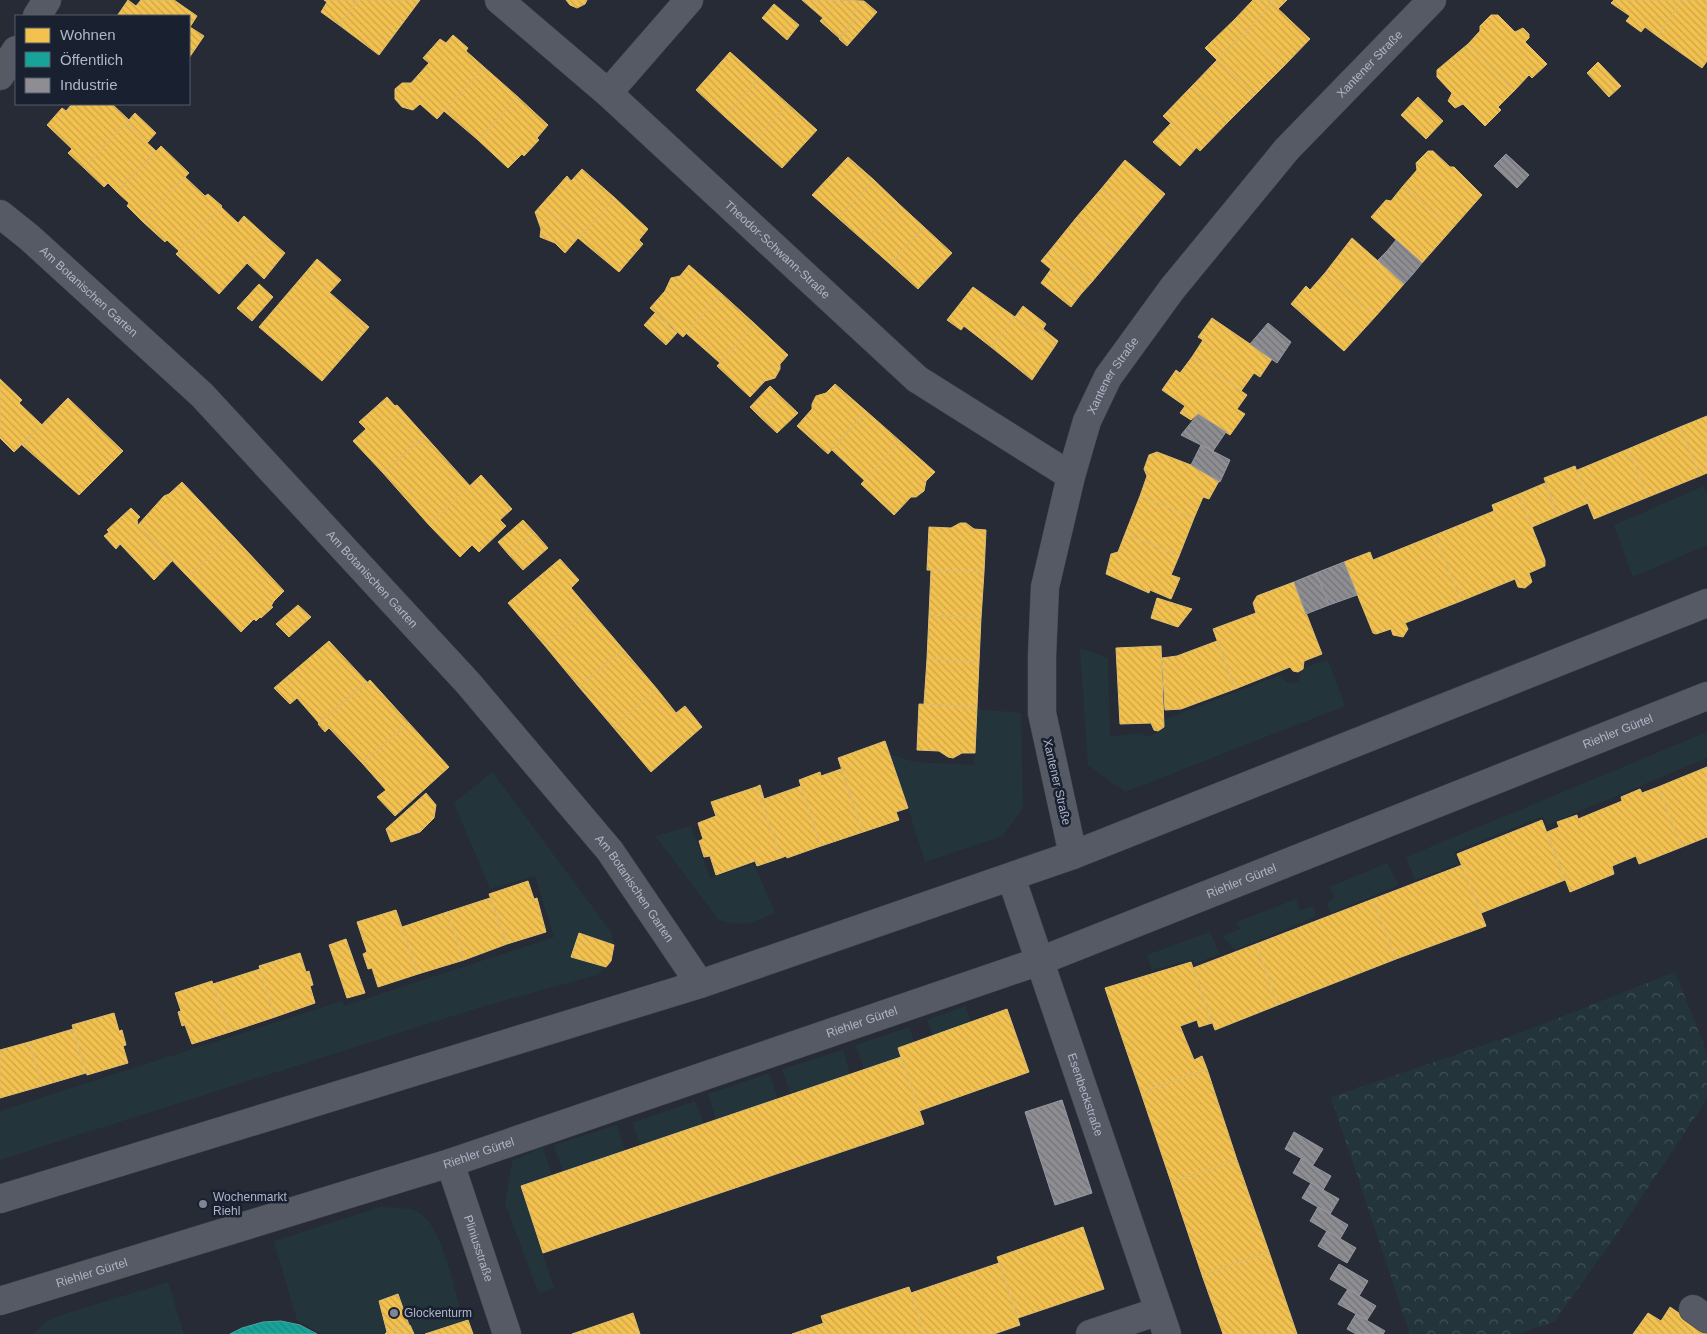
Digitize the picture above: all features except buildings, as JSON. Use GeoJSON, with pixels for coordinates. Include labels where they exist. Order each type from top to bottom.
{"type":"FeatureCollection","features":[{"type":"Feature","properties":{"kind":"street"},"geometry":{"type":"LineString","coordinates":[[38,15],[47,0]]}},
{"type":"Feature","properties":{"kind":"street","name":"Theodor-Schwann-Straße"},"geometry":{"type":"LineString","coordinates":[[499,0],[608,93],[917,379],[1071,476]]}},
{"type":"Feature","properties":{"kind":"street"},"geometry":{"type":"LineString","coordinates":[[608,93],[689,0]]}},
{"type":"Feature","properties":{"kind":"street","name":"Xantener Straße"},"geometry":{"type":"LineString","coordinates":[[1073,855],[1042,713],[1045,587],[1071,476],[1087,421],[1108,377],[1135,336],[1287,149],[1432,0]]}},
{"type":"Feature","properties":{"kind":"street"},"geometry":{"type":"LineString","coordinates":[[0,76],[15,52]]}},
{"type":"Feature","properties":{"kind":"street","name":"Am Botanischen Garten"},"geometry":{"type":"LineString","coordinates":[[0,214],[30,238],[202,395],[468,683],[610,851],[700,984]]}},
{"type":"Feature","properties":{"kind":"street"},"geometry":{"type":"LineString","coordinates":[[0,1199],[700,984],[1011,878],[1707,603]]}},
{"type":"Feature","properties":{"kind":"street","name":"Riehler Gürtel"},"geometry":{"type":"LineString","coordinates":[[0,1301],[450,1163],[1040,961],[1707,696]]}},
{"type":"Feature","properties":{"kind":"street","name":"Esenbeckstraße"},"geometry":{"type":"LineString","coordinates":[[1011,878],[1163,1322],[1090,1334]]}},
{"type":"Feature","properties":{"kind":"street","name":"Pliniusstraße"},"geometry":{"type":"LineString","coordinates":[[450,1163],[507,1334]]}},
{"type":"Feature","properties":{"kind":"green space"},"geometry":{"type":"Polygon","coordinates":[[[1704,486],[1707,493],[1707,545],[1633,577],[1614,525],[1704,486]]]}},
{"type":"Feature","properties":{"kind":"green space"},"geometry":{"type":"Polygon","coordinates":[[[1080,648],[1108,658],[1110,737],[1141,733],[1146,737],[1158,733],[1163,720],[1280,675],[1287,683],[1298,682],[1302,668],[1328,660],[1345,706],[1125,792],[1088,765],[1080,648]]]}},
{"type":"Feature","properties":{"kind":"green space"},"geometry":{"type":"Polygon","coordinates":[[[977,709],[1021,713],[1023,808],[1002,836],[925,862],[891,754],[914,762],[974,765],[977,709]]]}},
{"type":"Feature","properties":{"kind":"green space"},"geometry":{"type":"Polygon","coordinates":[[[1707,732],[1707,758],[1547,825],[1543,816],[1454,852],[1458,864],[1415,880],[1406,857],[1707,732]]]}},
{"type":"Feature","properties":{"kind":"green space"},"geometry":{"type":"Polygon","coordinates":[[[492,772],[611,932],[614,945],[579,933],[571,957],[606,967],[597,975],[481,1007],[0,1160],[0,1111],[342,1001],[344,1006],[554,937],[535,876],[490,889],[454,803],[492,772]]]}},
{"type":"Feature","properties":{"kind":"green space"},"geometry":{"type":"Polygon","coordinates":[[[691,826],[710,878],[754,864],[775,913],[742,924],[719,920],[655,836],[691,826]]]}},
{"type":"Feature","properties":{"kind":"green space"},"geometry":{"type":"Polygon","coordinates":[[[1387,863],[1399,885],[1332,913],[1326,903],[1335,898],[1330,887],[1387,863]]]}},
{"type":"Feature","properties":{"kind":"green space"},"geometry":{"type":"Polygon","coordinates":[[[1296,899],[1300,911],[1313,906],[1317,916],[1235,950],[1222,936],[1240,929],[1237,922],[1296,899]]]}},
{"type":"Feature","properties":{"kind":"green space"},"geometry":{"type":"Polygon","coordinates":[[[1210,932],[1220,954],[1194,964],[1194,959],[1152,970],[1147,955],[1210,932]]]}},
{"type":"Feature","properties":{"kind":"green space"},"geometry":{"type":"Polygon","coordinates":[[[1675,972],[1707,1053],[1707,1099],[1621,1228],[1554,1322],[1517,1334],[1410,1334],[1331,1097],[1528,1030],[1675,972]]]}},
{"type":"Feature","properties":{"kind":"green space"},"geometry":{"type":"Polygon","coordinates":[[[965,1006],[971,1022],[933,1036],[927,1020],[965,1006]]]}},
{"type":"Feature","properties":{"kind":"green space"},"geometry":{"type":"Polygon","coordinates":[[[910,1027],[914,1042],[898,1048],[901,1057],[864,1070],[856,1045],[910,1027]]]}},
{"type":"Feature","properties":{"kind":"green space"},"geometry":{"type":"Polygon","coordinates":[[[843,1050],[850,1075],[790,1093],[782,1069],[843,1050]]]}},
{"type":"Feature","properties":{"kind":"green space"},"geometry":{"type":"Polygon","coordinates":[[[769,1073],[778,1099],[716,1120],[708,1094],[769,1073]]]}},
{"type":"Feature","properties":{"kind":"green space"},"geometry":{"type":"Polygon","coordinates":[[[695,1101],[704,1124],[641,1146],[632,1123],[695,1101]]]}},
{"type":"Feature","properties":{"kind":"green space"},"geometry":{"type":"Polygon","coordinates":[[[617,1125],[625,1151],[563,1172],[554,1145],[617,1125]]]}},
{"type":"Feature","properties":{"kind":"green space"},"geometry":{"type":"Polygon","coordinates":[[[543,1147],[552,1176],[521,1186],[554,1288],[539,1294],[505,1203],[512,1161],[543,1147]]]}},
{"type":"Feature","properties":{"kind":"green space"},"geometry":{"type":"Polygon","coordinates":[[[381,1207],[412,1210],[426,1218],[441,1244],[464,1320],[421,1334],[414,1334],[399,1295],[378,1301],[388,1334],[321,1334],[297,1320],[274,1241],[381,1207]]]}},
{"type":"Feature","properties":{"kind":"green space"},"geometry":{"type":"Polygon","coordinates":[[[168,1282],[184,1334],[33,1334],[46,1322],[58,1316],[168,1282]]]}},
{"type":"Feature","properties":{"kind":"place","name":"Wochenmarkt Riehl"},"geometry":{"type":"Point","coordinates":[203,1204]}},
{"type":"Feature","properties":{"kind":"place","name":"Glockenturm"},"geometry":{"type":"Point","coordinates":[394,1313]}}]}
